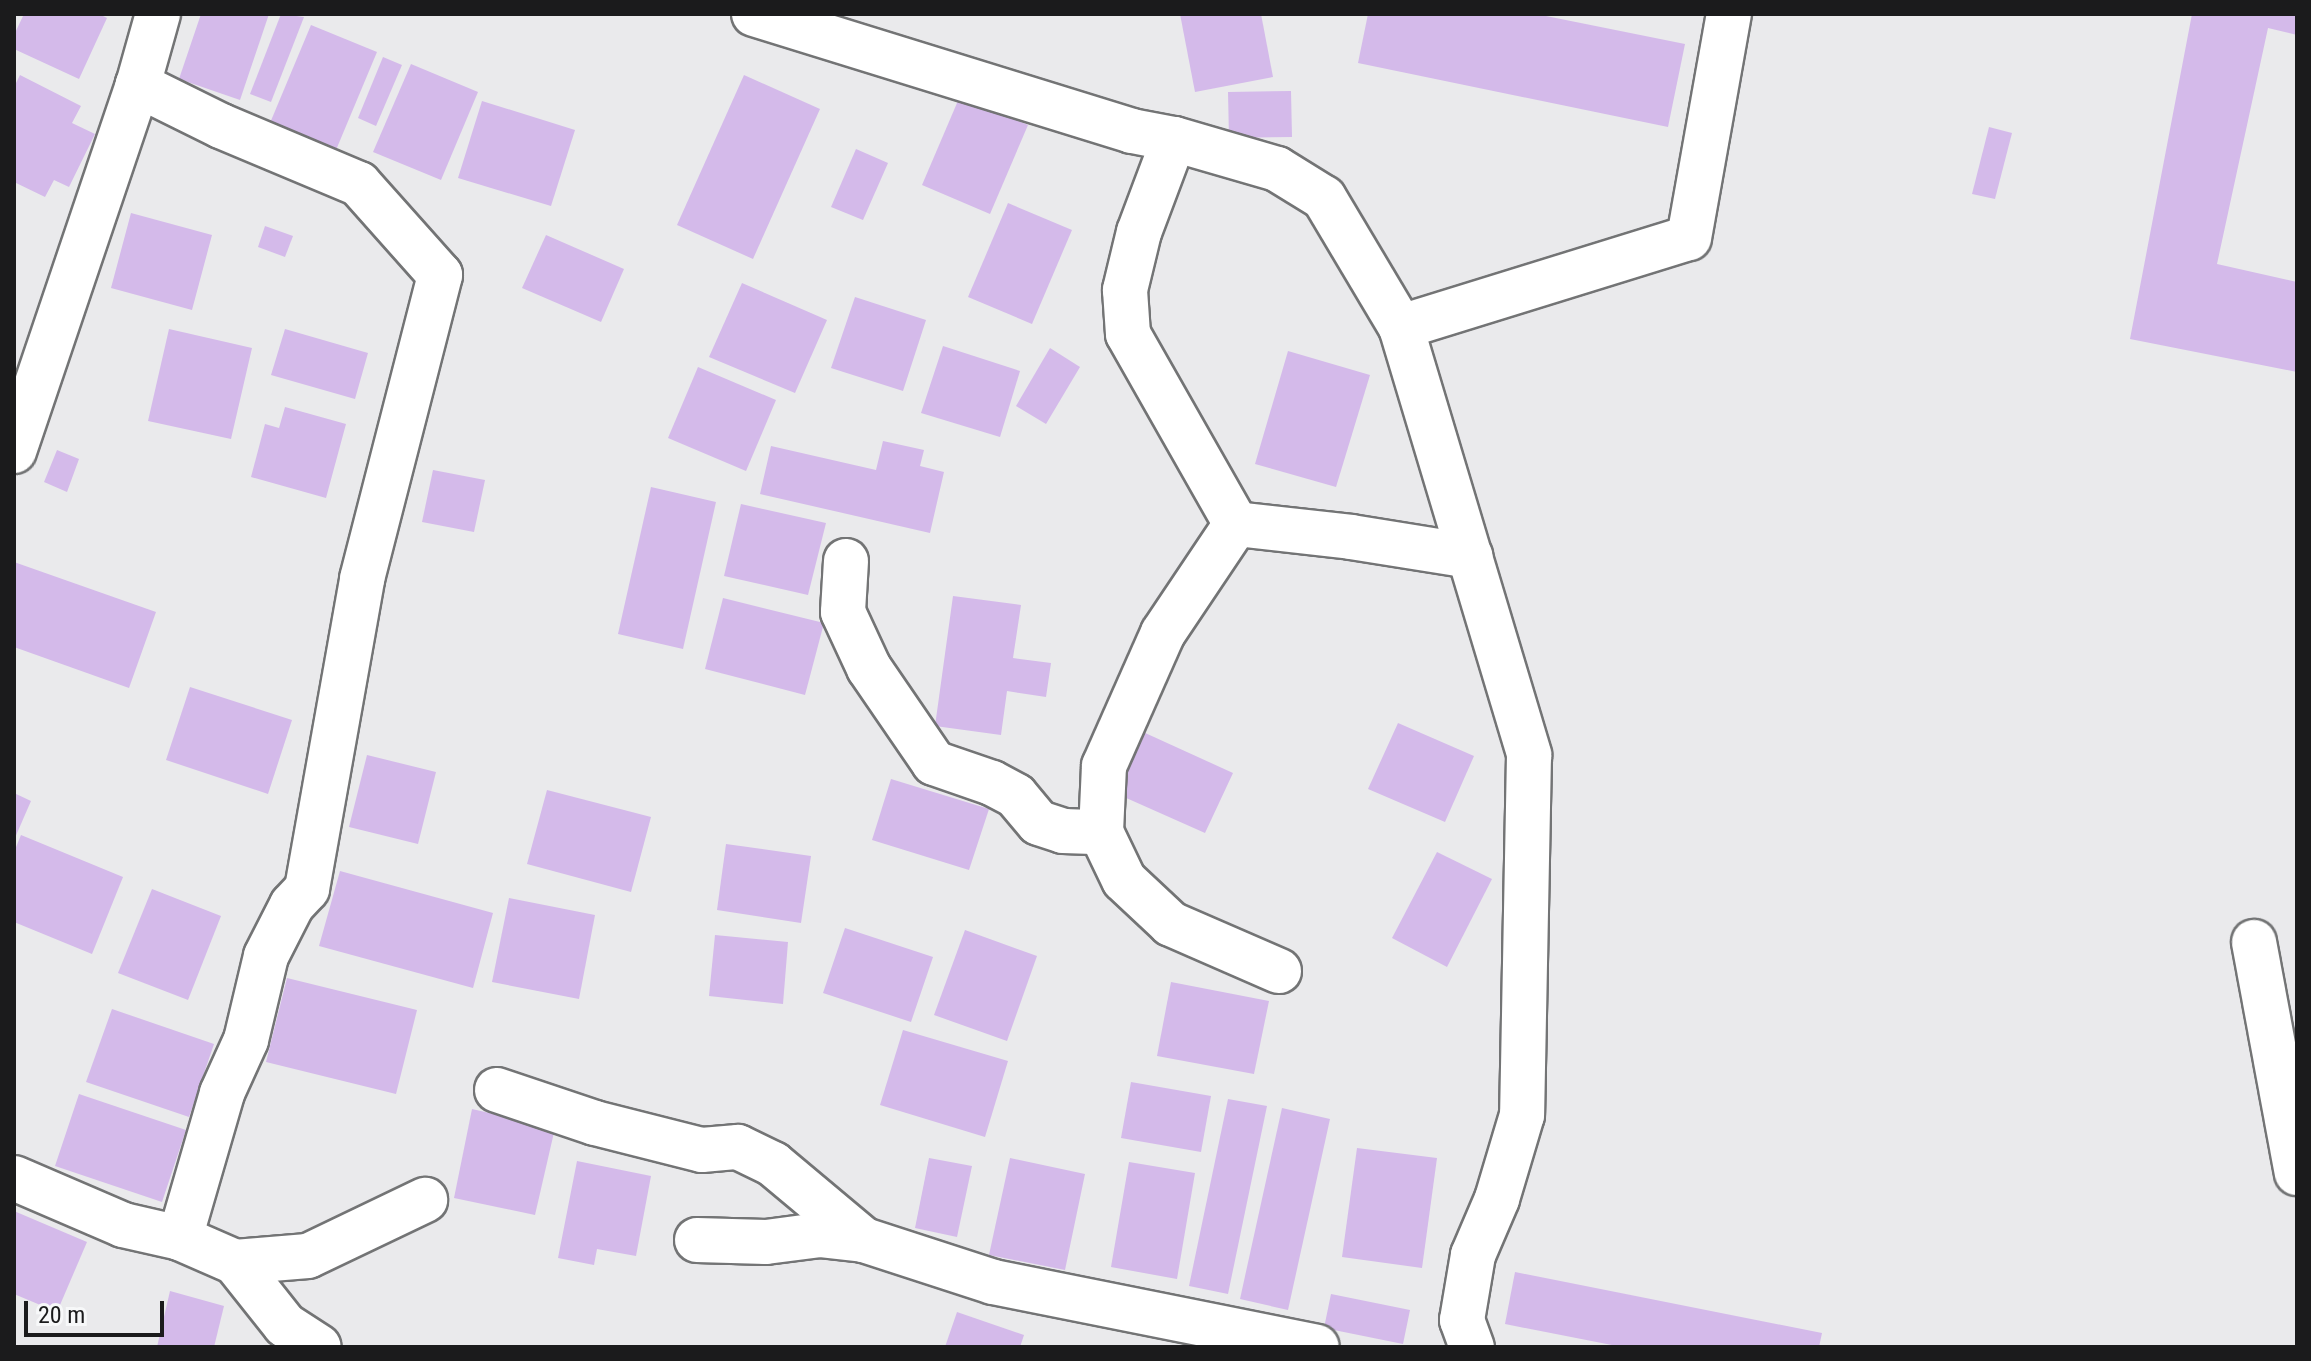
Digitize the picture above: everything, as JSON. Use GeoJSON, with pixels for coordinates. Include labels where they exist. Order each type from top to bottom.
{"type":"FeatureCollection","features":[{"type":"Feature","properties":{"kind":"street"},"geometry":{"type":"LineString","coordinates":[[14,451],[138,85],[158,14]]}},
{"type":"Feature","properties":{"kind":"street"},"geometry":{"type":"LineString","coordinates":[[754,14],[1132,131],[1174,139],[1277,169],[1324,198],[1401,327],[1529,755],[1522,1115],[1497,1199],[1473,1255],[1462,1320],[1472,1347]]}},
{"type":"Feature","properties":{"kind":"street"},"geometry":{"type":"LineString","coordinates":[[1401,327],[1689,238],[1729,14]]}},
{"type":"Feature","properties":{"kind":"street"},"geometry":{"type":"LineString","coordinates":[[138,85],[221,126],[359,184],[440,275],[362,579],[307,889],[292,905],[266,956],[246,1040],[222,1093],[180,1238]]}},
{"type":"Feature","properties":{"kind":"street"},"geometry":{"type":"LineString","coordinates":[[1174,139],[1139,232],[1125,290],[1128,334],[1236,524]]}},
{"type":"Feature","properties":{"kind":"street"},"geometry":{"type":"LineString","coordinates":[[1236,524],[1351,537],[1470,556]]}},
{"type":"Feature","properties":{"kind":"street"},"geometry":{"type":"LineString","coordinates":[[1236,524],[1163,633],[1104,766],[1101,832],[1124,880],[1171,924],[1279,971]]}},
{"type":"Feature","properties":{"kind":"street"},"geometry":{"type":"LineString","coordinates":[[846,561],[843,612],[869,668],[934,763],[992,783],[1016,796],[1039,823],[1063,831],[1101,832]]}},
{"type":"Feature","properties":{"kind":"street"},"geometry":{"type":"LineString","coordinates":[[2254,942],[2297,1173]]}},
{"type":"Feature","properties":{"kind":"street"},"geometry":{"type":"LineString","coordinates":[[497,1090],[595,1123],[702,1150],[738,1147],[773,1164],[864,1240]]}},
{"type":"Feature","properties":{"kind":"street"},"geometry":{"type":"LineString","coordinates":[[14,1178],[123,1225],[180,1238],[235,1262],[285,1325],[319,1347]]}},
{"type":"Feature","properties":{"kind":"street"},"geometry":{"type":"LineString","coordinates":[[235,1262],[308,1256],[425,1200]]}},
{"type":"Feature","properties":{"kind":"street"},"geometry":{"type":"LineString","coordinates":[[697,1240],[766,1242],[819,1235],[864,1240],[993,1282],[1317,1347]]}},
{"type":"Feature","properties":{"kind":"building"},"geometry":{"type":"Polygon","coordinates":[[[24,14],[99,14],[107,18],[79,79],[14,49],[14,35],[24,14]]]}},
{"type":"Feature","properties":{"kind":"building"},"geometry":{"type":"Polygon","coordinates":[[[201,14],[269,14],[240,100],[179,79],[201,14]]]}},
{"type":"Feature","properties":{"kind":"building"},"geometry":{"type":"Polygon","coordinates":[[[281,14],[304,17],[271,102],[250,94],[281,14]]]}},
{"type":"Feature","properties":{"kind":"building"},"geometry":{"type":"Polygon","coordinates":[[[1180,14],[1261,14],[1273,77],[1195,92],[1180,14]]]}},
{"type":"Feature","properties":{"kind":"building"},"geometry":{"type":"Polygon","coordinates":[[[1368,14],[1536,14],[1685,44],[1668,127],[1358,63],[1368,14]]]}},
{"type":"Feature","properties":{"kind":"building"},"geometry":{"type":"Polygon","coordinates":[[[2192,14],[2297,14],[2297,35],[2268,28],[2217,264],[2297,282],[2297,372],[2130,339],[2192,14]]]}},
{"type":"Feature","properties":{"kind":"building"},"geometry":{"type":"Polygon","coordinates":[[[311,25],[377,52],[336,150],[270,123],[311,25]]]}},
{"type":"Feature","properties":{"kind":"building"},"geometry":{"type":"Polygon","coordinates":[[[383,57],[402,65],[376,126],[358,118],[383,57]]]}},
{"type":"Feature","properties":{"kind":"building"},"geometry":{"type":"Polygon","coordinates":[[[411,64],[478,92],[441,180],[373,152],[411,64]]]}},
{"type":"Feature","properties":{"kind":"building"},"geometry":{"type":"Polygon","coordinates":[[[20,75],[81,106],[72,123],[95,134],[69,187],[54,180],[45,197],[14,182],[14,87],[20,75]]]}},
{"type":"Feature","properties":{"kind":"building"},"geometry":{"type":"Polygon","coordinates":[[[744,75],[820,109],[753,259],[677,225],[744,75]]]}},
{"type":"Feature","properties":{"kind":"building"},"geometry":{"type":"Polygon","coordinates":[[[1291,91],[1292,137],[1229,138],[1228,92],[1291,91]]]}},
{"type":"Feature","properties":{"kind":"building"},"geometry":{"type":"Polygon","coordinates":[[[960,96],[1028,125],[990,214],[922,185],[960,96]]]}},
{"type":"Feature","properties":{"kind":"building"},"geometry":{"type":"Polygon","coordinates":[[[482,101],[575,130],[551,206],[458,178],[482,101]]]}},
{"type":"Feature","properties":{"kind":"building"},"geometry":{"type":"Polygon","coordinates":[[[1989,127],[2012,133],[1995,199],[1972,194],[1989,127]]]}},
{"type":"Feature","properties":{"kind":"building"},"geometry":{"type":"Polygon","coordinates":[[[856,149],[888,163],[863,220],[831,207],[856,149]]]}},
{"type":"Feature","properties":{"kind":"building"},"geometry":{"type":"Polygon","coordinates":[[[1008,203],[1072,230],[1032,324],[968,297],[1008,203]]]}},
{"type":"Feature","properties":{"kind":"building"},"geometry":{"type":"Polygon","coordinates":[[[131,213],[212,235],[192,310],[111,288],[131,213]]]}},
{"type":"Feature","properties":{"kind":"building"},"geometry":{"type":"Polygon","coordinates":[[[265,226],[293,236],[285,257],[258,247],[265,226]]]}},
{"type":"Feature","properties":{"kind":"building"},"geometry":{"type":"Polygon","coordinates":[[[546,235],[624,269],[601,322],[522,288],[546,235]]]}},
{"type":"Feature","properties":{"kind":"building"},"geometry":{"type":"Polygon","coordinates":[[[742,283],[827,320],[795,393],[709,357],[742,283]]]}},
{"type":"Feature","properties":{"kind":"building"},"geometry":{"type":"Polygon","coordinates":[[[855,297],[926,320],[903,391],[831,368],[855,297]]]}},
{"type":"Feature","properties":{"kind":"building"},"geometry":{"type":"Polygon","coordinates":[[[169,329],[252,348],[231,439],[148,421],[169,329]]]}},
{"type":"Feature","properties":{"kind":"building"},"geometry":{"type":"Polygon","coordinates":[[[285,329],[368,353],[355,399],[271,375],[285,329]]]}},
{"type":"Feature","properties":{"kind":"building"},"geometry":{"type":"Polygon","coordinates":[[[943,346],[1020,371],[1000,437],[921,413],[943,346]]]}},
{"type":"Feature","properties":{"kind":"building"},"geometry":{"type":"Polygon","coordinates":[[[1050,348],[1080,367],[1046,424],[1016,406],[1050,348]]]}},
{"type":"Feature","properties":{"kind":"building"},"geometry":{"type":"Polygon","coordinates":[[[1288,351],[1370,375],[1336,487],[1255,464],[1288,351]]]}},
{"type":"Feature","properties":{"kind":"building"},"geometry":{"type":"Polygon","coordinates":[[[698,367],[776,400],[746,471],[668,438],[698,367]]]}},
{"type":"Feature","properties":{"kind":"building"},"geometry":{"type":"Polygon","coordinates":[[[285,407],[346,424],[326,498],[251,477],[265,424],[279,428],[285,407]]]}},
{"type":"Feature","properties":{"kind":"building"},"geometry":{"type":"Polygon","coordinates":[[[883,441],[924,450],[920,466],[944,472],[930,533],[760,494],[771,446],[876,470],[883,441]]]}},
{"type":"Feature","properties":{"kind":"building"},"geometry":{"type":"Polygon","coordinates":[[[57,450],[79,459],[67,492],[44,482],[57,450]]]}},
{"type":"Feature","properties":{"kind":"building"},"geometry":{"type":"Polygon","coordinates":[[[433,470],[485,480],[474,532],[422,522],[433,470]]]}},
{"type":"Feature","properties":{"kind":"building"},"geometry":{"type":"Polygon","coordinates":[[[651,487],[716,502],[683,649],[618,634],[651,487]]]}},
{"type":"Feature","properties":{"kind":"building"},"geometry":{"type":"Polygon","coordinates":[[[741,504],[826,523],[808,595],[724,576],[741,504]]]}},
{"type":"Feature","properties":{"kind":"building"},"geometry":{"type":"Polygon","coordinates":[[[14,562],[156,612],[129,688],[14,647],[14,562]]]}},
{"type":"Feature","properties":{"kind":"building"},"geometry":{"type":"Polygon","coordinates":[[[953,596],[1021,605],[1013,658],[1051,663],[1046,697],[1007,691],[1001,735],[935,726],[953,596]]]}},
{"type":"Feature","properties":{"kind":"building"},"geometry":{"type":"Polygon","coordinates":[[[723,598],[824,623],[805,695],[705,669],[723,598]]]}},
{"type":"Feature","properties":{"kind":"building"},"geometry":{"type":"Polygon","coordinates":[[[190,687],[292,720],[268,794],[166,760],[190,687]]]}},
{"type":"Feature","properties":{"kind":"building"},"geometry":{"type":"Polygon","coordinates":[[[1398,723],[1474,756],[1445,822],[1368,789],[1398,723]]]}},
{"type":"Feature","properties":{"kind":"building"},"geometry":{"type":"Polygon","coordinates":[[[1143,732],[1233,773],[1205,833],[1115,793],[1143,732]]]}},
{"type":"Feature","properties":{"kind":"building"},"geometry":{"type":"Polygon","coordinates":[[[367,755],[436,772],[418,844],[349,827],[367,755]]]}},
{"type":"Feature","properties":{"kind":"building"},"geometry":{"type":"Polygon","coordinates":[[[891,779],[989,809],[969,870],[872,840],[891,779]]]}},
{"type":"Feature","properties":{"kind":"building"},"geometry":{"type":"Polygon","coordinates":[[[547,790],[651,817],[631,892],[527,864],[547,790]]]}},
{"type":"Feature","properties":{"kind":"building"},"geometry":{"type":"Polygon","coordinates":[[[14,793],[31,801],[14,840],[14,793]]]}},
{"type":"Feature","properties":{"kind":"building"},"geometry":{"type":"Polygon","coordinates":[[[21,835],[123,877],[92,954],[14,922],[14,852],[21,835]]]}},
{"type":"Feature","properties":{"kind":"building"},"geometry":{"type":"Polygon","coordinates":[[[726,844],[811,856],[801,923],[717,910],[726,844]]]}},
{"type":"Feature","properties":{"kind":"building"},"geometry":{"type":"Polygon","coordinates":[[[1437,852],[1492,879],[1447,967],[1392,938],[1437,852]]]}},
{"type":"Feature","properties":{"kind":"building"},"geometry":{"type":"Polygon","coordinates":[[[340,871],[493,913],[473,988],[319,946],[340,871]]]}},
{"type":"Feature","properties":{"kind":"building"},"geometry":{"type":"Polygon","coordinates":[[[152,889],[221,916],[188,1000],[118,973],[152,889]]]}},
{"type":"Feature","properties":{"kind":"building"},"geometry":{"type":"Polygon","coordinates":[[[509,898],[595,915],[579,999],[492,982],[509,898]]]}},
{"type":"Feature","properties":{"kind":"building"},"geometry":{"type":"Polygon","coordinates":[[[845,928],[933,957],[911,1022],[823,993],[845,928]]]}},
{"type":"Feature","properties":{"kind":"building"},"geometry":{"type":"Polygon","coordinates":[[[965,930],[1037,956],[1007,1041],[934,1015],[965,930]]]}},
{"type":"Feature","properties":{"kind":"building"},"geometry":{"type":"Polygon","coordinates":[[[715,935],[788,942],[783,1004],[709,996],[715,935]]]}},
{"type":"Feature","properties":{"kind":"building"},"geometry":{"type":"Polygon","coordinates":[[[287,978],[417,1010],[396,1094],[266,1062],[287,978]]]}},
{"type":"Feature","properties":{"kind":"building"},"geometry":{"type":"Polygon","coordinates":[[[1171,982],[1269,1001],[1254,1074],[1157,1056],[1171,982]]]}},
{"type":"Feature","properties":{"kind":"building"},"geometry":{"type":"Polygon","coordinates":[[[112,1009],[214,1044],[189,1117],[86,1082],[112,1009]]]}},
{"type":"Feature","properties":{"kind":"building"},"geometry":{"type":"Polygon","coordinates":[[[903,1030],[1008,1061],[985,1137],[880,1105],[903,1030]]]}},
{"type":"Feature","properties":{"kind":"building"},"geometry":{"type":"Polygon","coordinates":[[[1131,1082],[1211,1096],[1201,1152],[1121,1138],[1131,1082]]]}},
{"type":"Feature","properties":{"kind":"building"},"geometry":{"type":"Polygon","coordinates":[[[79,1094],[186,1130],[162,1202],[55,1166],[79,1094]]]}},
{"type":"Feature","properties":{"kind":"building"},"geometry":{"type":"Polygon","coordinates":[[[1228,1099],[1267,1106],[1228,1294],[1189,1286],[1228,1099]]]}},
{"type":"Feature","properties":{"kind":"building"},"geometry":{"type":"Polygon","coordinates":[[[1282,1108],[1330,1119],[1288,1310],[1240,1299],[1282,1108]]]}},
{"type":"Feature","properties":{"kind":"building"},"geometry":{"type":"Polygon","coordinates":[[[472,1109],[555,1128],[535,1215],[454,1198],[472,1109]]]}},
{"type":"Feature","properties":{"kind":"building"},"geometry":{"type":"Polygon","coordinates":[[[1357,1148],[1437,1158],[1422,1268],[1342,1257],[1357,1148]]]}},
{"type":"Feature","properties":{"kind":"building"},"geometry":{"type":"Polygon","coordinates":[[[929,1158],[972,1166],[957,1237],[915,1228],[929,1158]]]}},
{"type":"Feature","properties":{"kind":"building"},"geometry":{"type":"Polygon","coordinates":[[[1010,1158],[1085,1174],[1065,1270],[989,1255],[1010,1158]]]}},
{"type":"Feature","properties":{"kind":"building"},"geometry":{"type":"Polygon","coordinates":[[[577,1161],[651,1176],[636,1256],[597,1249],[594,1265],[558,1258],[577,1161]]]}},
{"type":"Feature","properties":{"kind":"building"},"geometry":{"type":"Polygon","coordinates":[[[1129,1162],[1195,1173],[1177,1279],[1111,1267],[1129,1162]]]}},
{"type":"Feature","properties":{"kind":"building"},"geometry":{"type":"Polygon","coordinates":[[[14,1211],[87,1242],[57,1312],[14,1294],[14,1211]]]}},
{"type":"Feature","properties":{"kind":"building"},"geometry":{"type":"Polygon","coordinates":[[[1515,1272],[1822,1333],[1819,1347],[1622,1347],[1505,1324],[1515,1272]]]}},
{"type":"Feature","properties":{"kind":"building"},"geometry":{"type":"Polygon","coordinates":[[[170,1291],[224,1306],[214,1347],[157,1347],[170,1291]]]}},
{"type":"Feature","properties":{"kind":"building"},"geometry":{"type":"Polygon","coordinates":[[[1331,1294],[1410,1310],[1403,1344],[1324,1328],[1331,1294]]]}},
{"type":"Feature","properties":{"kind":"building"},"geometry":{"type":"Polygon","coordinates":[[[957,1312],[1024,1335],[1020,1347],[945,1347],[957,1312]]]}}]}
